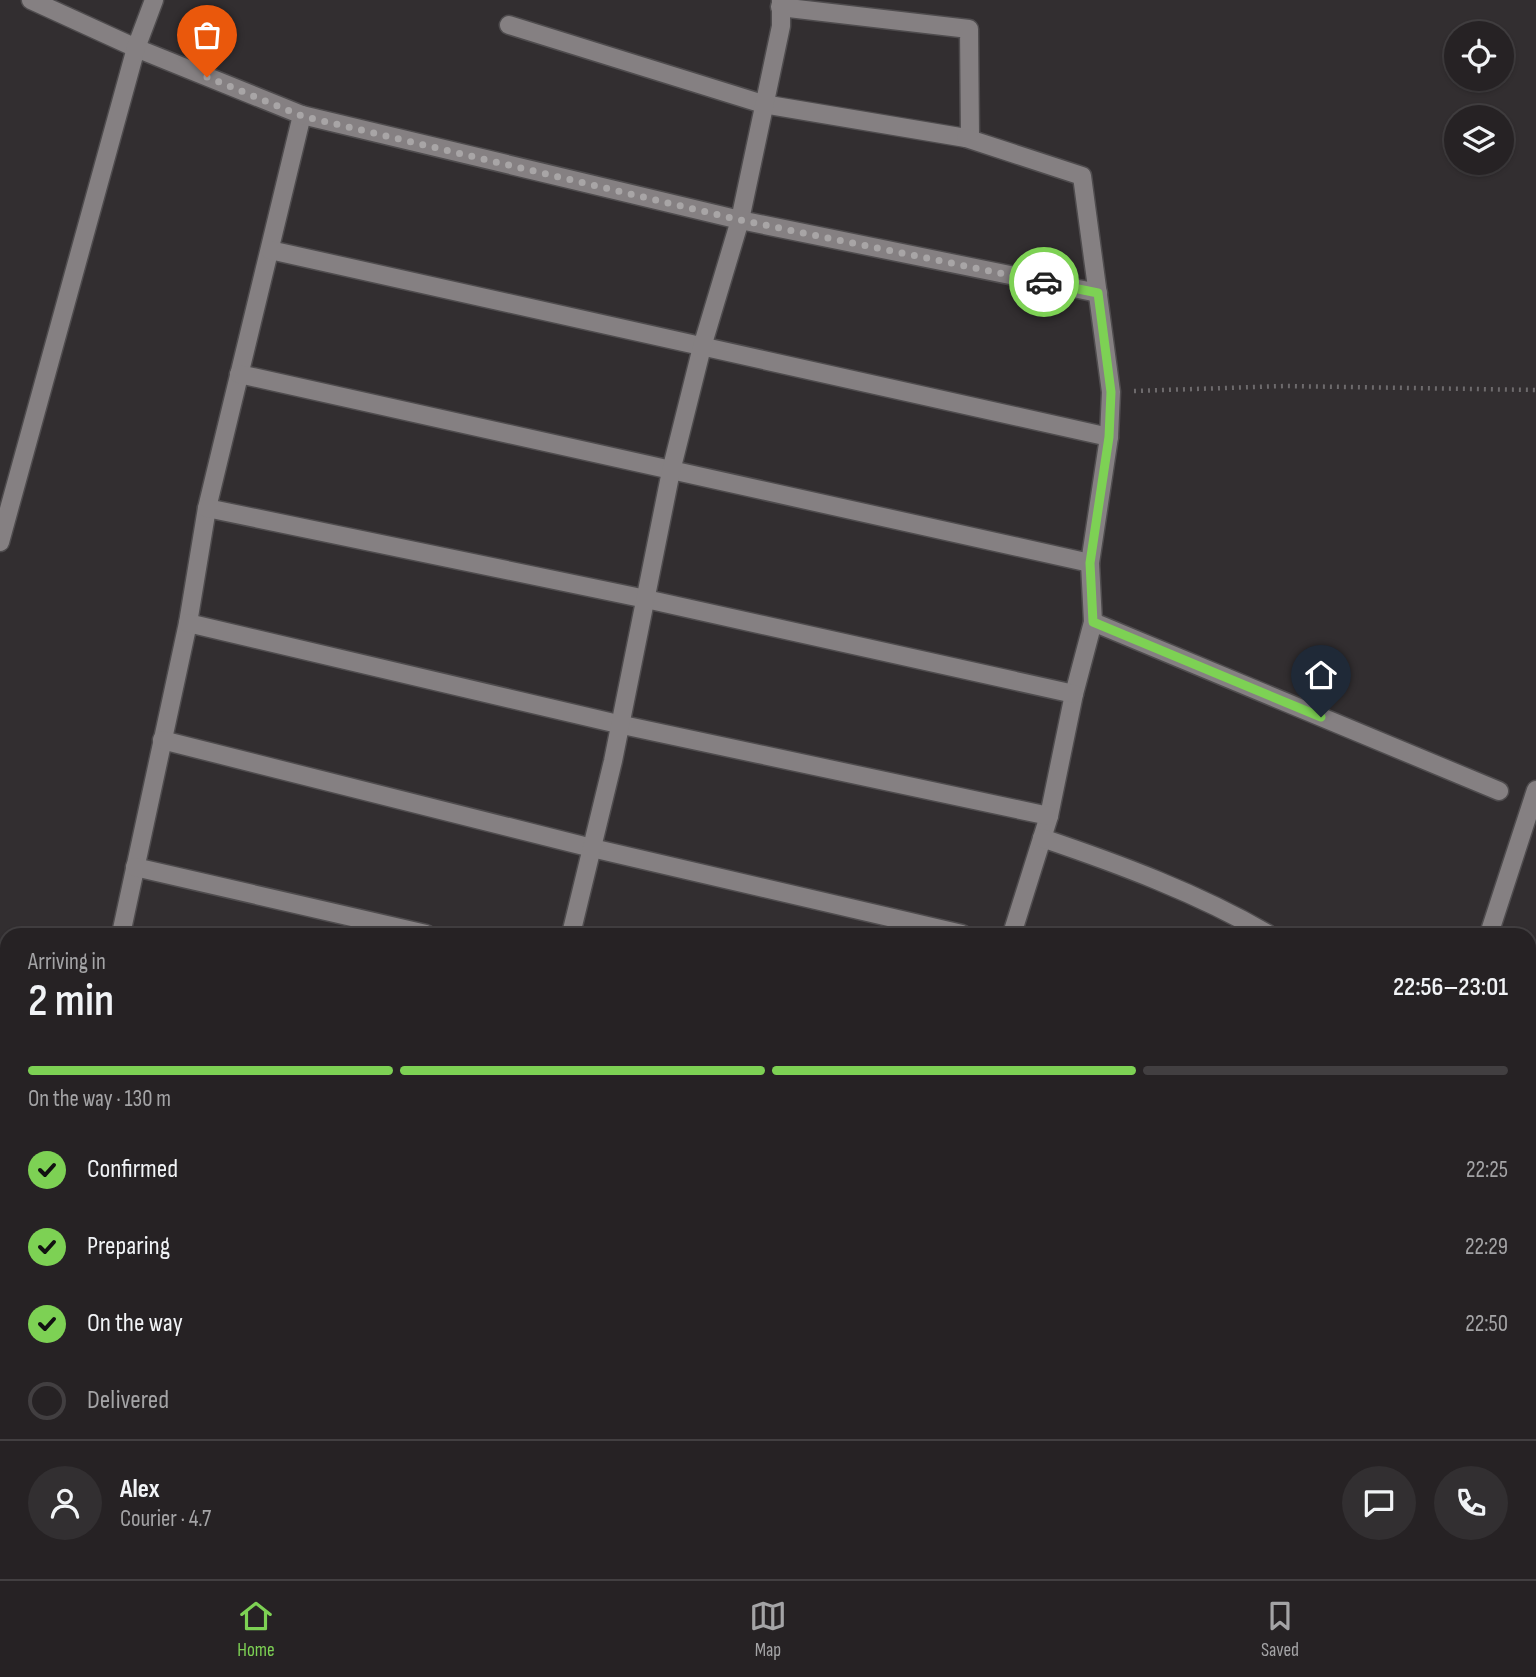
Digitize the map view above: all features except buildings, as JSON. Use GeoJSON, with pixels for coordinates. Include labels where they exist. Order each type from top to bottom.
{"type":"FeatureCollection","features":[{"type":"Feature","properties":{"kind":"street"},"geometry":{"type":"LineString","coordinates":[[31,0],[136,48],[302,116],[740,220],[1098,293]]}},
{"type":"Feature","properties":{"kind":"street"},"geometry":{"type":"LineString","coordinates":[[0,542],[136,48],[154,0]]}},
{"type":"Feature","properties":{"kind":"street"},"geometry":{"type":"LineString","coordinates":[[572,928],[646,599],[671,471],[702,347],[740,220],[781,26],[780,3],[969,29],[970,136],[966,138]]}},
{"type":"Feature","properties":{"kind":"street"},"geometry":{"type":"LineString","coordinates":[[509,25],[763,104],[966,138],[1082,176],[1111,392],[1109,437],[1090,563],[1093,622],[1074,694],[1049,816],[1014,928]]}},
{"type":"Feature","properties":{"kind":"street"},"geometry":{"type":"LineString","coordinates":[[122,928],[188,623],[206,508],[302,116]]}},
{"type":"Feature","properties":{"kind":"street"},"geometry":{"type":"LineString","coordinates":[[270,250],[1109,437]]}},
{"type":"Feature","properties":{"kind":"street"},"geometry":{"type":"LineString","coordinates":[[239,374],[1090,563]]}},
{"type":"Feature","properties":{"kind":"street"},"geometry":{"type":"LineString","coordinates":[[206,508],[646,599],[1074,694]]}},
{"type":"Feature","properties":{"kind":"street"},"geometry":{"type":"LineString","coordinates":[[1093,622],[1499,791]]}},
{"type":"Feature","properties":{"kind":"street"},"geometry":{"type":"LineString","coordinates":[[188,623],[618,724],[1049,816]]}},
{"type":"Feature","properties":{"kind":"street"},"geometry":{"type":"LineString","coordinates":[[162,740],[592,848],[936,928]]}},
{"type":"Feature","properties":{"kind":"street"},"geometry":{"type":"LineString","coordinates":[[1491,928],[1536,790]]}},
{"type":"Feature","properties":{"kind":"street"},"geometry":{"type":"LineString","coordinates":[[1042,838],[1113,862],[1255,928]]}},
{"type":"Feature","properties":{"kind":"street"},"geometry":{"type":"LineString","coordinates":[[135,867],[400,928]]}},
{"type":"Feature","properties":{"kind":"path"},"geometry":{"type":"LineString","coordinates":[[1111,392],[1285,386],[1536,390]]}},
{"type":"Feature","properties":{"kind":"way so far"},"geometry":{"type":"LineString","coordinates":[[207,77],[302,116],[740,220],[1044,282]]}},
{"type":"Feature","properties":{"kind":"route"},"geometry":{"type":"LineString","coordinates":[[1044,282],[1098,293],[1103,318],[1111,392],[1109,437],[1090,563],[1093,622],[1321,717]]}}]}
